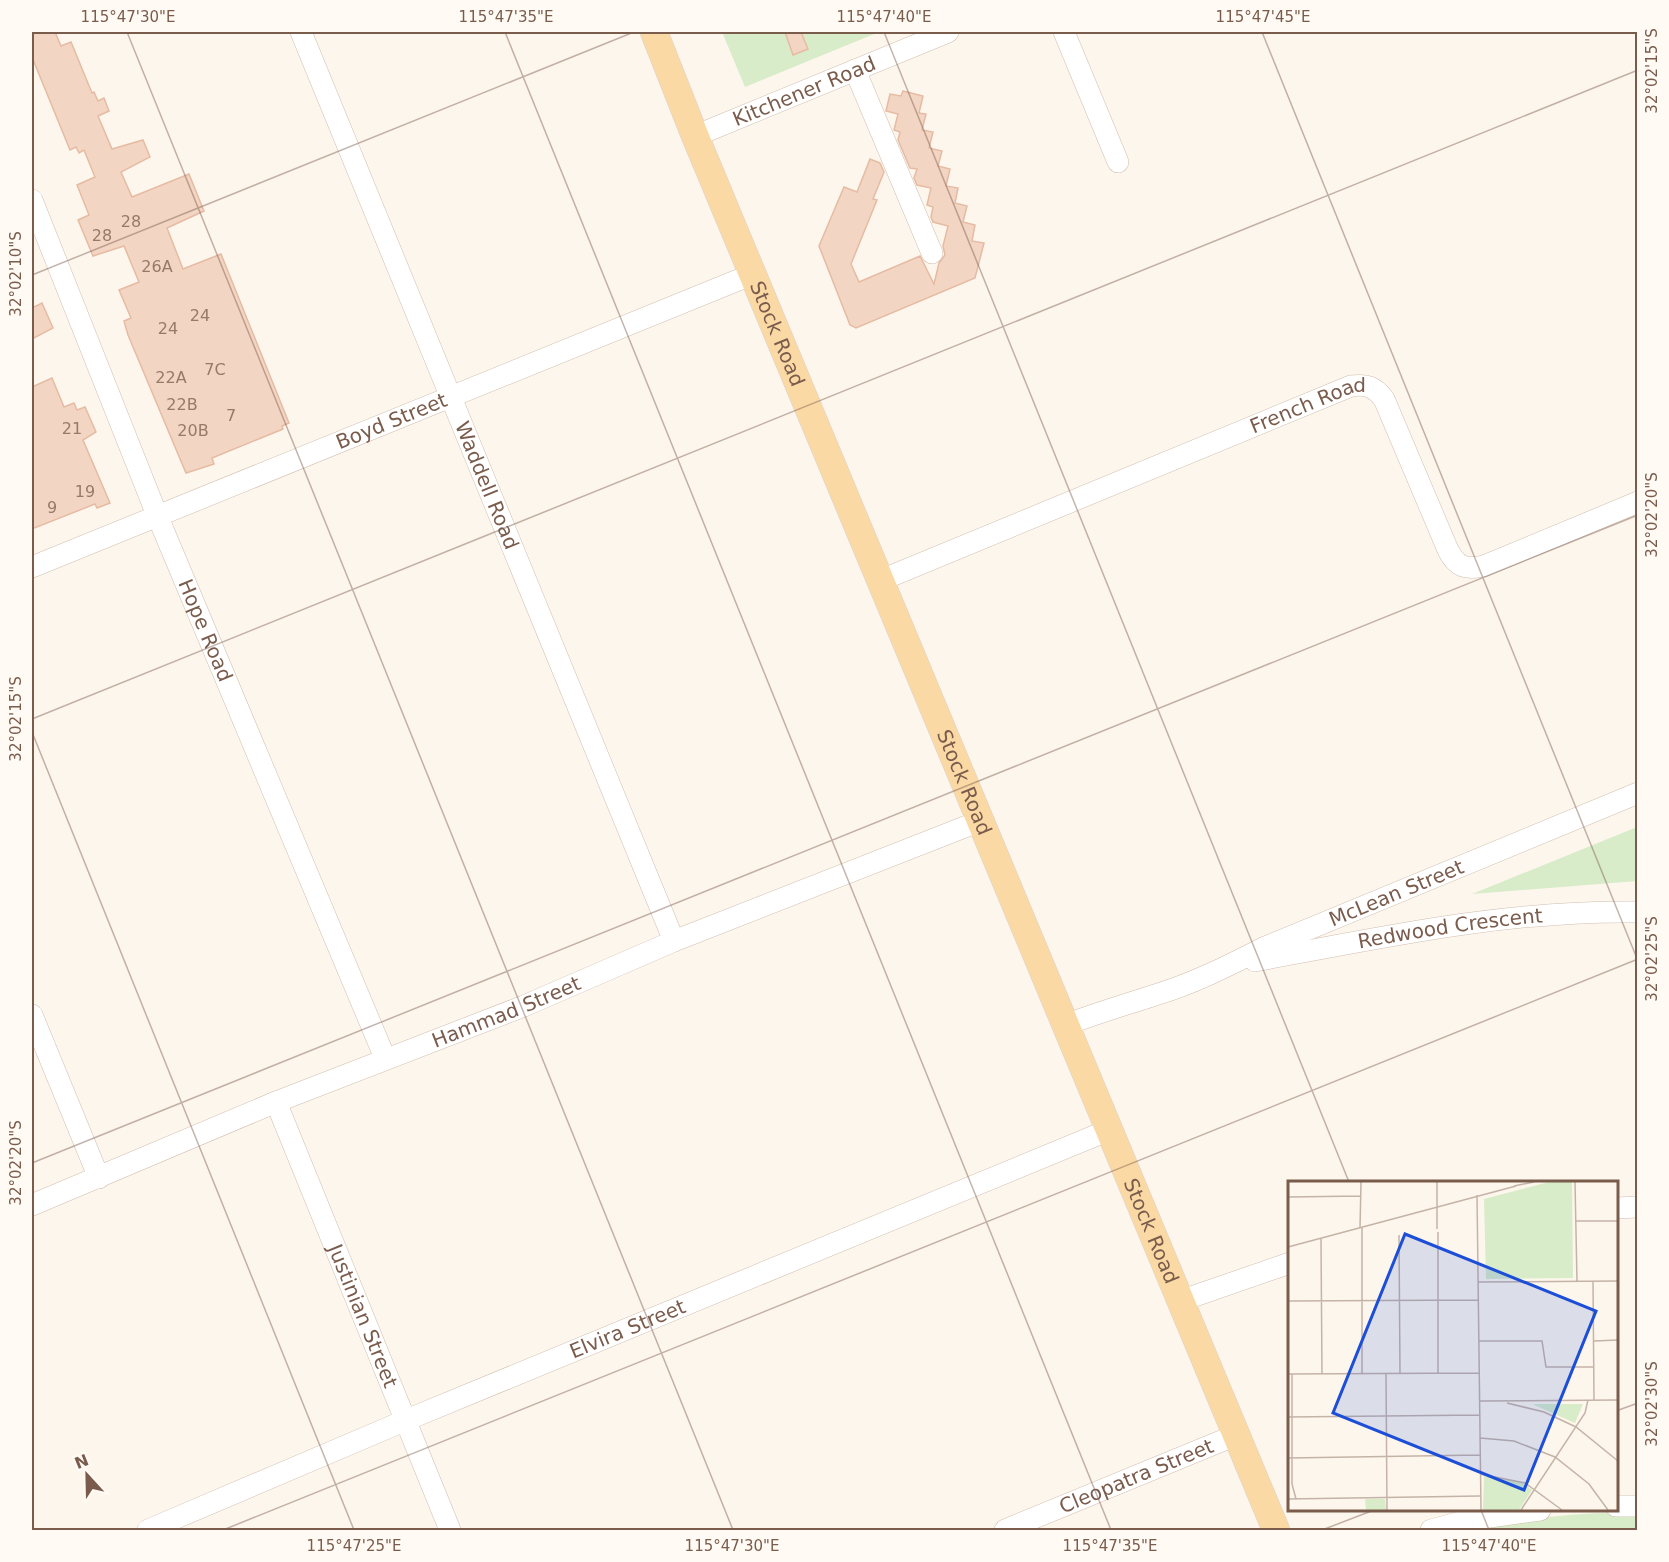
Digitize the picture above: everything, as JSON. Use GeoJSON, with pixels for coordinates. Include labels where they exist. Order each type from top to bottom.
{"type":"FeatureCollection","features":[{"type":"Feature","properties":{"kind":"main road","name":"Stock Road"},"geometry":{"type":"LineString","coordinates":[[654,32],[879,580],[1276,1530]]}},
{"type":"Feature","properties":{"kind":"street","name":"Waddell Road"},"geometry":{"type":"LineString","coordinates":[[301,32],[674,941]]}},
{"type":"Feature","properties":{"kind":"street","name":"Kitchener Road"},"geometry":{"type":"LineString","coordinates":[[695,136],[948,32]]}},
{"type":"Feature","properties":{"kind":"street"},"geometry":{"type":"LineString","coordinates":[[1064,32],[1118,162]]}},
{"type":"Feature","properties":{"kind":"street"},"geometry":{"type":"LineString","coordinates":[[855,70],[932,253]]}},
{"type":"Feature","properties":{"kind":"street","name":"Hope Road"},"geometry":{"type":"LineString","coordinates":[[32,200],[157,515],[386,1058]]}},
{"type":"Feature","properties":{"kind":"street","name":"Boyd Street"},"geometry":{"type":"LineString","coordinates":[[32,567],[450,395],[753,274]]}},
{"type":"Feature","properties":{"kind":"street","name":"French Road"},"geometry":{"type":"LineString","coordinates":[[879,580],[1351,386],[1363,384],[1376,388],[1384,399],[1448,549],[1455,562],[1467,569],[1484,566],[1638,502]]}},
{"type":"Feature","properties":{"kind":"street","name":"McLean Street"},"geometry":{"type":"LineString","coordinates":[[1069,1032],[1119,1004],[1156,995],[1228,966],[1263,948],[1638,793]]}},
{"type":"Feature","properties":{"kind":"street","name":"Hammad Street"},"geometry":{"type":"LineString","coordinates":[[32,1205],[276,1102],[524,1006],[674,941],[980,821]]}},
{"type":"Feature","properties":{"kind":"street","name":"Redwood Crescent"},"geometry":{"type":"LineString","coordinates":[[1228,966],[1455,923],[1587,911],[1638,912]]}},
{"type":"Feature","properties":{"kind":"street"},"geometry":{"type":"LineString","coordinates":[[32,1015],[99,1178]]}},
{"type":"Feature","properties":{"kind":"street","name":"Justinian Street"},"geometry":{"type":"LineString","coordinates":[[276,1102],[450,1530]]}},
{"type":"Feature","properties":{"kind":"street","name":"Elvira Street"},"geometry":{"type":"LineString","coordinates":[[148,1530],[404,1421],[1109,1130]]}},
{"type":"Feature","properties":{"kind":"street"},"geometry":{"type":"LineString","coordinates":[[1618,1208],[1638,1207]]}},
{"type":"Feature","properties":{"kind":"street"},"geometry":{"type":"LineString","coordinates":[[1180,1301],[1288,1264]]}},
{"type":"Feature","properties":{"kind":"street","name":"Cleopatra Street"},"geometry":{"type":"LineString","coordinates":[[1005,1530],[1236,1435]]}},
{"type":"Feature","properties":{"kind":"street"},"geometry":{"type":"LineString","coordinates":[[1618,1506],[1638,1506]]}},
{"type":"Feature","properties":{"kind":"street"},"geometry":{"type":"LineString","coordinates":[[1431,1530],[1468,1520],[1527,1511]]}},
{"type":"Feature","properties":{"kind":"green space"},"geometry":{"type":"Polygon","coordinates":[[[722,32],[879,32],[745,87],[722,32]]]}},
{"type":"Feature","properties":{"kind":"green space"},"geometry":{"type":"Polygon","coordinates":[[[1637,827],[1637,881],[1472,894],[1637,827]]]}},
{"type":"Feature","properties":{"kind":"green space"},"geometry":{"type":"Polygon","coordinates":[[[1594,1513],[1637,1513],[1637,1530],[1466,1530],[1552,1517],[1594,1513]]]}},
{"type":"Feature","properties":{"kind":"building"},"geometry":{"type":"Polygon","coordinates":[[[32,32],[55,32],[61,46],[71,42],[92,93],[94,92],[98,101],[104,98],[109,111],[98,116],[112,149],[143,140],[150,157],[121,172],[132,197],[189,174],[204,211],[167,228],[183,269],[221,254],[289,423],[282,426],[283,429],[212,458],[214,464],[186,473],[124,321],[131,318],[119,290],[139,282],[124,246],[93,256],[78,220],[89,215],[77,185],[95,177],[84,150],[79,153],[76,147],[70,150],[32,57],[32,32]]]}},
{"type":"Feature","properties":{"kind":"building"},"geometry":{"type":"Polygon","coordinates":[[[785,32],[801,32],[808,49],[793,55],[785,32]]]}},
{"type":"Feature","properties":{"kind":"building"},"geometry":{"type":"Polygon","coordinates":[[[903,91],[923,96],[919,113],[926,114],[922,130],[933,132],[929,148],[942,151],[938,166],[950,169],[946,186],[958,188],[955,203],[967,206],[963,222],[975,225],[972,241],[984,243],[975,278],[856,328],[850,325],[819,246],[844,187],[857,192],[870,159],[880,163],[884,172],[873,199],[877,200],[851,264],[859,282],[920,256],[934,284],[939,263],[945,255],[943,246],[948,226],[933,222],[931,217],[933,207],[927,205],[931,188],[917,185],[914,178],[917,169],[910,168],[898,140],[900,132],[894,130],[898,114],[886,111],[890,94],[901,96],[903,91]]]}},
{"type":"Feature","properties":{"kind":"building"},"geometry":{"type":"Polygon","coordinates":[[[42,303],[53,328],[32,339],[32,308],[42,303]]]}},
{"type":"Feature","properties":{"kind":"building"},"geometry":{"type":"Polygon","coordinates":[[[52,378],[64,407],[74,403],[77,410],[85,407],[96,432],[83,440],[110,503],[97,508],[95,504],[32,529],[32,387],[52,378]]]}}]}
